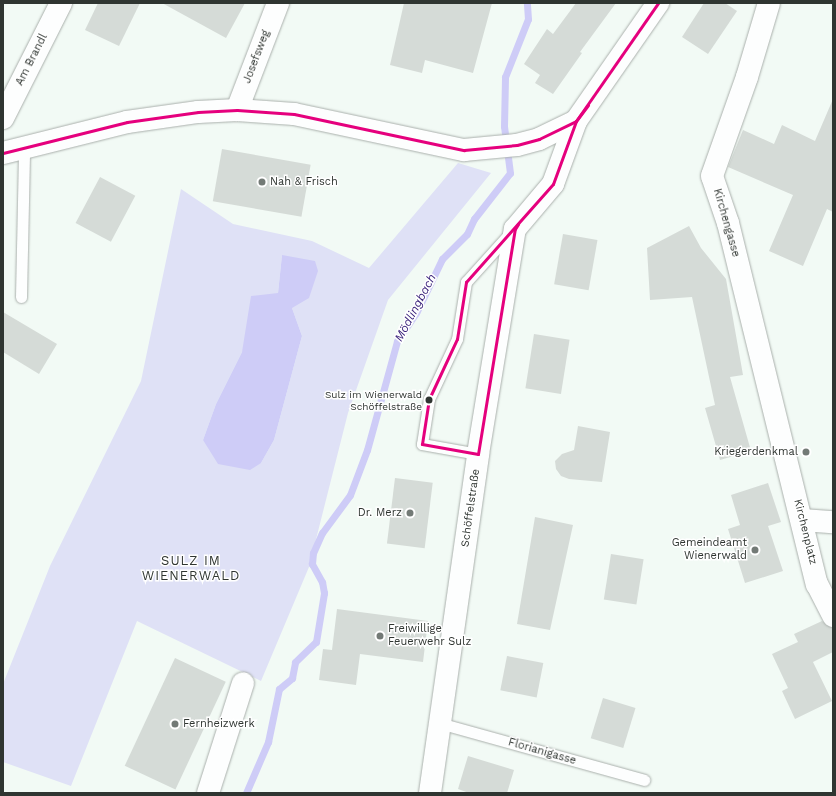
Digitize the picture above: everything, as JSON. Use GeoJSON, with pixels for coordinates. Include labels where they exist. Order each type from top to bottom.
{"type":"FeatureCollection","features":[{"type":"Feature","properties":{"kind":"street","name":"Am Brandl"},"geometry":{"type":"LineString","coordinates":[[3,118],[60,3]]}},
{"type":"Feature","properties":{"kind":"street","name":"Josefsweg"},"geometry":{"type":"LineString","coordinates":[[237,110],[278,3]]}},
{"type":"Feature","properties":{"kind":"street"},"geometry":{"type":"LineString","coordinates":[[515,229],[553,184],[576,121],[658,3]]}},
{"type":"Feature","properties":{"kind":"street","name":"Kirchengasse"},"geometry":{"type":"LineString","coordinates":[[769,3],[747,77],[712,176],[728,223],[783,446]]}},
{"type":"Feature","properties":{"kind":"street"},"geometry":{"type":"LineString","coordinates":[[3,153],[127,122],[198,112],[237,110],[294,114],[464,150],[539,139],[576,121]]}},
{"type":"Feature","properties":{"kind":"street","name":"Schöffelstraße"},"geometry":{"type":"LineString","coordinates":[[430,793],[478,454],[515,229]]}},
{"type":"Feature","properties":{"kind":"street","name":"Kirchenplatz"},"geometry":{"type":"LineString","coordinates":[[783,446],[817,584],[833,616]]}},
{"type":"Feature","properties":{"kind":"street"},"geometry":{"type":"LineString","coordinates":[[802,520],[833,522]]}},
{"type":"Feature","properties":{"kind":"street"},"geometry":{"type":"LineString","coordinates":[[208,793],[243,683]]}},
{"type":"Feature","properties":{"kind":"lane"},"geometry":{"type":"LineString","coordinates":[[21,297],[24,148]]}},
{"type":"Feature","properties":{"kind":"lane"},"geometry":{"type":"LineString","coordinates":[[478,454],[422,444],[428,398],[457,339],[466,282],[515,229]]}},
{"type":"Feature","properties":{"kind":"lane","name":"Florianigasse"},"geometry":{"type":"LineString","coordinates":[[440,723],[644,780]]}},
{"type":"Feature","properties":{"kind":"shaded area"},"geometry":{"type":"Polygon","coordinates":[[[458,163],[491,173],[388,300],[348,413],[309,567],[261,681],[137,621],[71,786],[3,762],[3,684],[50,566],[141,381],[181,189],[233,224],[312,241],[369,268],[458,163]],[[282,255],[278,293],[242,352],[216,404],[203,440],[261,463],[274,440],[302,336],[292,308],[282,255]]]}},
{"type":"Feature","properties":{"kind":"water"},"geometry":{"type":"Polygon","coordinates":[[[282,255],[315,261],[318,271],[309,298],[292,308],[302,336],[274,440],[261,463],[250,470],[218,464],[203,440],[216,404],[242,352],[251,296],[278,293],[282,255]]]}},
{"type":"Feature","properties":{"kind":"building"},"geometry":{"type":"Polygon","coordinates":[[[98,3],[140,3],[119,46],[85,30],[98,3]]]}},
{"type":"Feature","properties":{"kind":"building"},"geometry":{"type":"Polygon","coordinates":[[[162,3],[245,3],[226,38],[162,3]]]}},
{"type":"Feature","properties":{"kind":"building"},"geometry":{"type":"Polygon","coordinates":[[[404,3],[492,3],[473,73],[425,60],[422,73],[390,65],[404,3]]]}},
{"type":"Feature","properties":{"kind":"building"},"geometry":{"type":"Polygon","coordinates":[[[576,3],[616,3],[580,52],[582,53],[553,94],[535,83],[540,75],[524,64],[547,29],[553,34],[576,3]]]}},
{"type":"Feature","properties":{"kind":"building"},"geometry":{"type":"Polygon","coordinates":[[[704,3],[725,3],[737,11],[708,54],[682,37],[704,3]]]}},
{"type":"Feature","properties":{"kind":"building"},"geometry":{"type":"Polygon","coordinates":[[[833,99],[833,212],[827,209],[803,266],[769,251],[793,195],[728,167],[743,130],[774,144],[782,125],[815,141],[833,99]]]}},
{"type":"Feature","properties":{"kind":"building","name":"Nah & Frisch"},"geometry":{"type":"Polygon","coordinates":[[[222,149],[311,165],[301,217],[213,201],[222,149]]]}},
{"type":"Feature","properties":{"kind":"building"},"geometry":{"type":"Polygon","coordinates":[[[100,177],[135,196],[111,242],[76,223],[100,177]]]}},
{"type":"Feature","properties":{"kind":"building"},"geometry":{"type":"Polygon","coordinates":[[[689,226],[701,248],[726,279],[743,375],[730,377],[751,451],[720,460],[705,408],[715,405],[692,297],[650,300],[647,248],[689,226]]]}},
{"type":"Feature","properties":{"kind":"building"},"geometry":{"type":"Polygon","coordinates":[[[563,234],[597,240],[589,290],[554,284],[563,234]]]}},
{"type":"Feature","properties":{"kind":"building"},"geometry":{"type":"Polygon","coordinates":[[[3,312],[57,344],[39,374],[3,352],[3,312]]]}},
{"type":"Feature","properties":{"kind":"building"},"geometry":{"type":"Polygon","coordinates":[[[534,334],[570,340],[561,394],[525,388],[534,334]]]}},
{"type":"Feature","properties":{"kind":"building"},"geometry":{"type":"Polygon","coordinates":[[[578,426],[610,432],[602,482],[569,479],[561,476],[556,469],[555,461],[562,454],[574,450],[578,426]]]}},
{"type":"Feature","properties":{"kind":"building","name":"Dr. Merz"},"geometry":{"type":"Polygon","coordinates":[[[395,478],[433,483],[425,548],[387,544],[395,478]]]}},
{"type":"Feature","properties":{"kind":"building","name":"Gemeindeamt Wienerwald"},"geometry":{"type":"Polygon","coordinates":[[[768,483],[781,522],[768,526],[783,571],[745,583],[728,529],[740,525],[731,495],[768,483]]]}},
{"type":"Feature","properties":{"kind":"building"},"geometry":{"type":"Polygon","coordinates":[[[535,517],[573,525],[550,630],[517,624],[535,517]]]}},
{"type":"Feature","properties":{"kind":"building"},"geometry":{"type":"Polygon","coordinates":[[[611,554],[644,559],[636,605],[604,599],[611,554]]]}},
{"type":"Feature","properties":{"kind":"building"},"geometry":{"type":"Polygon","coordinates":[[[337,609],[428,621],[423,662],[360,654],[356,685],[319,680],[323,649],[332,650],[337,609]]]}},
{"type":"Feature","properties":{"kind":"building"},"geometry":{"type":"Polygon","coordinates":[[[822,621],[833,628],[833,652],[813,662],[832,701],[795,719],[782,691],[788,688],[772,654],[798,642],[794,634],[822,621]]]}},
{"type":"Feature","properties":{"kind":"building"},"geometry":{"type":"Polygon","coordinates":[[[507,656],[543,663],[537,697],[500,690],[507,656]]]}},
{"type":"Feature","properties":{"kind":"building","name":"Fernheizwerk"},"geometry":{"type":"Polygon","coordinates":[[[175,658],[226,682],[175,790],[125,766],[175,658]]]}},
{"type":"Feature","properties":{"kind":"building"},"geometry":{"type":"Polygon","coordinates":[[[603,698],[636,708],[623,748],[591,738],[603,698]]]}},
{"type":"Feature","properties":{"kind":"building"},"geometry":{"type":"Polygon","coordinates":[[[468,756],[514,770],[507,793],[469,793],[458,789],[468,756]]]}},
{"type":"Feature","properties":{"kind":"waterway","name":"Mödlingbach"},"geometry":{"type":"LineString","coordinates":[[246,793],[268,742],[279,689],[292,678],[295,662],[316,642],[324,593],[322,582],[312,564],[313,553],[322,533],[350,495],[367,450],[397,341],[416,313],[442,259],[467,234],[474,219],[510,173],[504,126],[505,77],[528,19],[527,3]]}},
{"type":"Feature","properties":{"kind":"transit line"},"geometry":{"type":"LineString","coordinates":[[3,153],[127,122],[198,112],[237,110],[294,114],[464,150],[517,145],[539,139],[576,121],[658,3]]}},
{"type":"Feature","properties":{"kind":"transit line"},"geometry":{"type":"LineString","coordinates":[[478,454],[422,444],[429,399],[457,339],[466,282],[553,184],[576,121],[588,105]]}},
{"type":"Feature","properties":{"kind":"transit line"},"geometry":{"type":"LineString","coordinates":[[478,454],[515,229],[518,224]]}},
{"type":"Feature","properties":{"kind":"place","name":"Nah & Frisch"},"geometry":{"type":"Point","coordinates":[262,182]}},
{"type":"Feature","properties":{"kind":"place","name":"Sulz im Wienerwald Schöffelstraße"},"geometry":{"type":"Point","coordinates":[429,400]}},
{"type":"Feature","properties":{"kind":"place","name":"Kriegerdenkmal"},"geometry":{"type":"Point","coordinates":[806,452]}},
{"type":"Feature","properties":{"kind":"place","name":"Dr. Merz"},"geometry":{"type":"Point","coordinates":[410,513]}},
{"type":"Feature","properties":{"kind":"place","name":"Gemeindeamt Wienerwald"},"geometry":{"type":"Point","coordinates":[755,550]}},
{"type":"Feature","properties":{"kind":"place","name":"Freiwillige Feuerwehr Sulz"},"geometry":{"type":"Point","coordinates":[380,636]}},
{"type":"Feature","properties":{"kind":"place","name":"Fernheizwerk"},"geometry":{"type":"Point","coordinates":[175,724]}},
{"type":"Feature","properties":{"kind":"district","name":"SULZ IM WIENERWALD"},"geometry":{"type":"Point","coordinates":[191,570]}}]}
